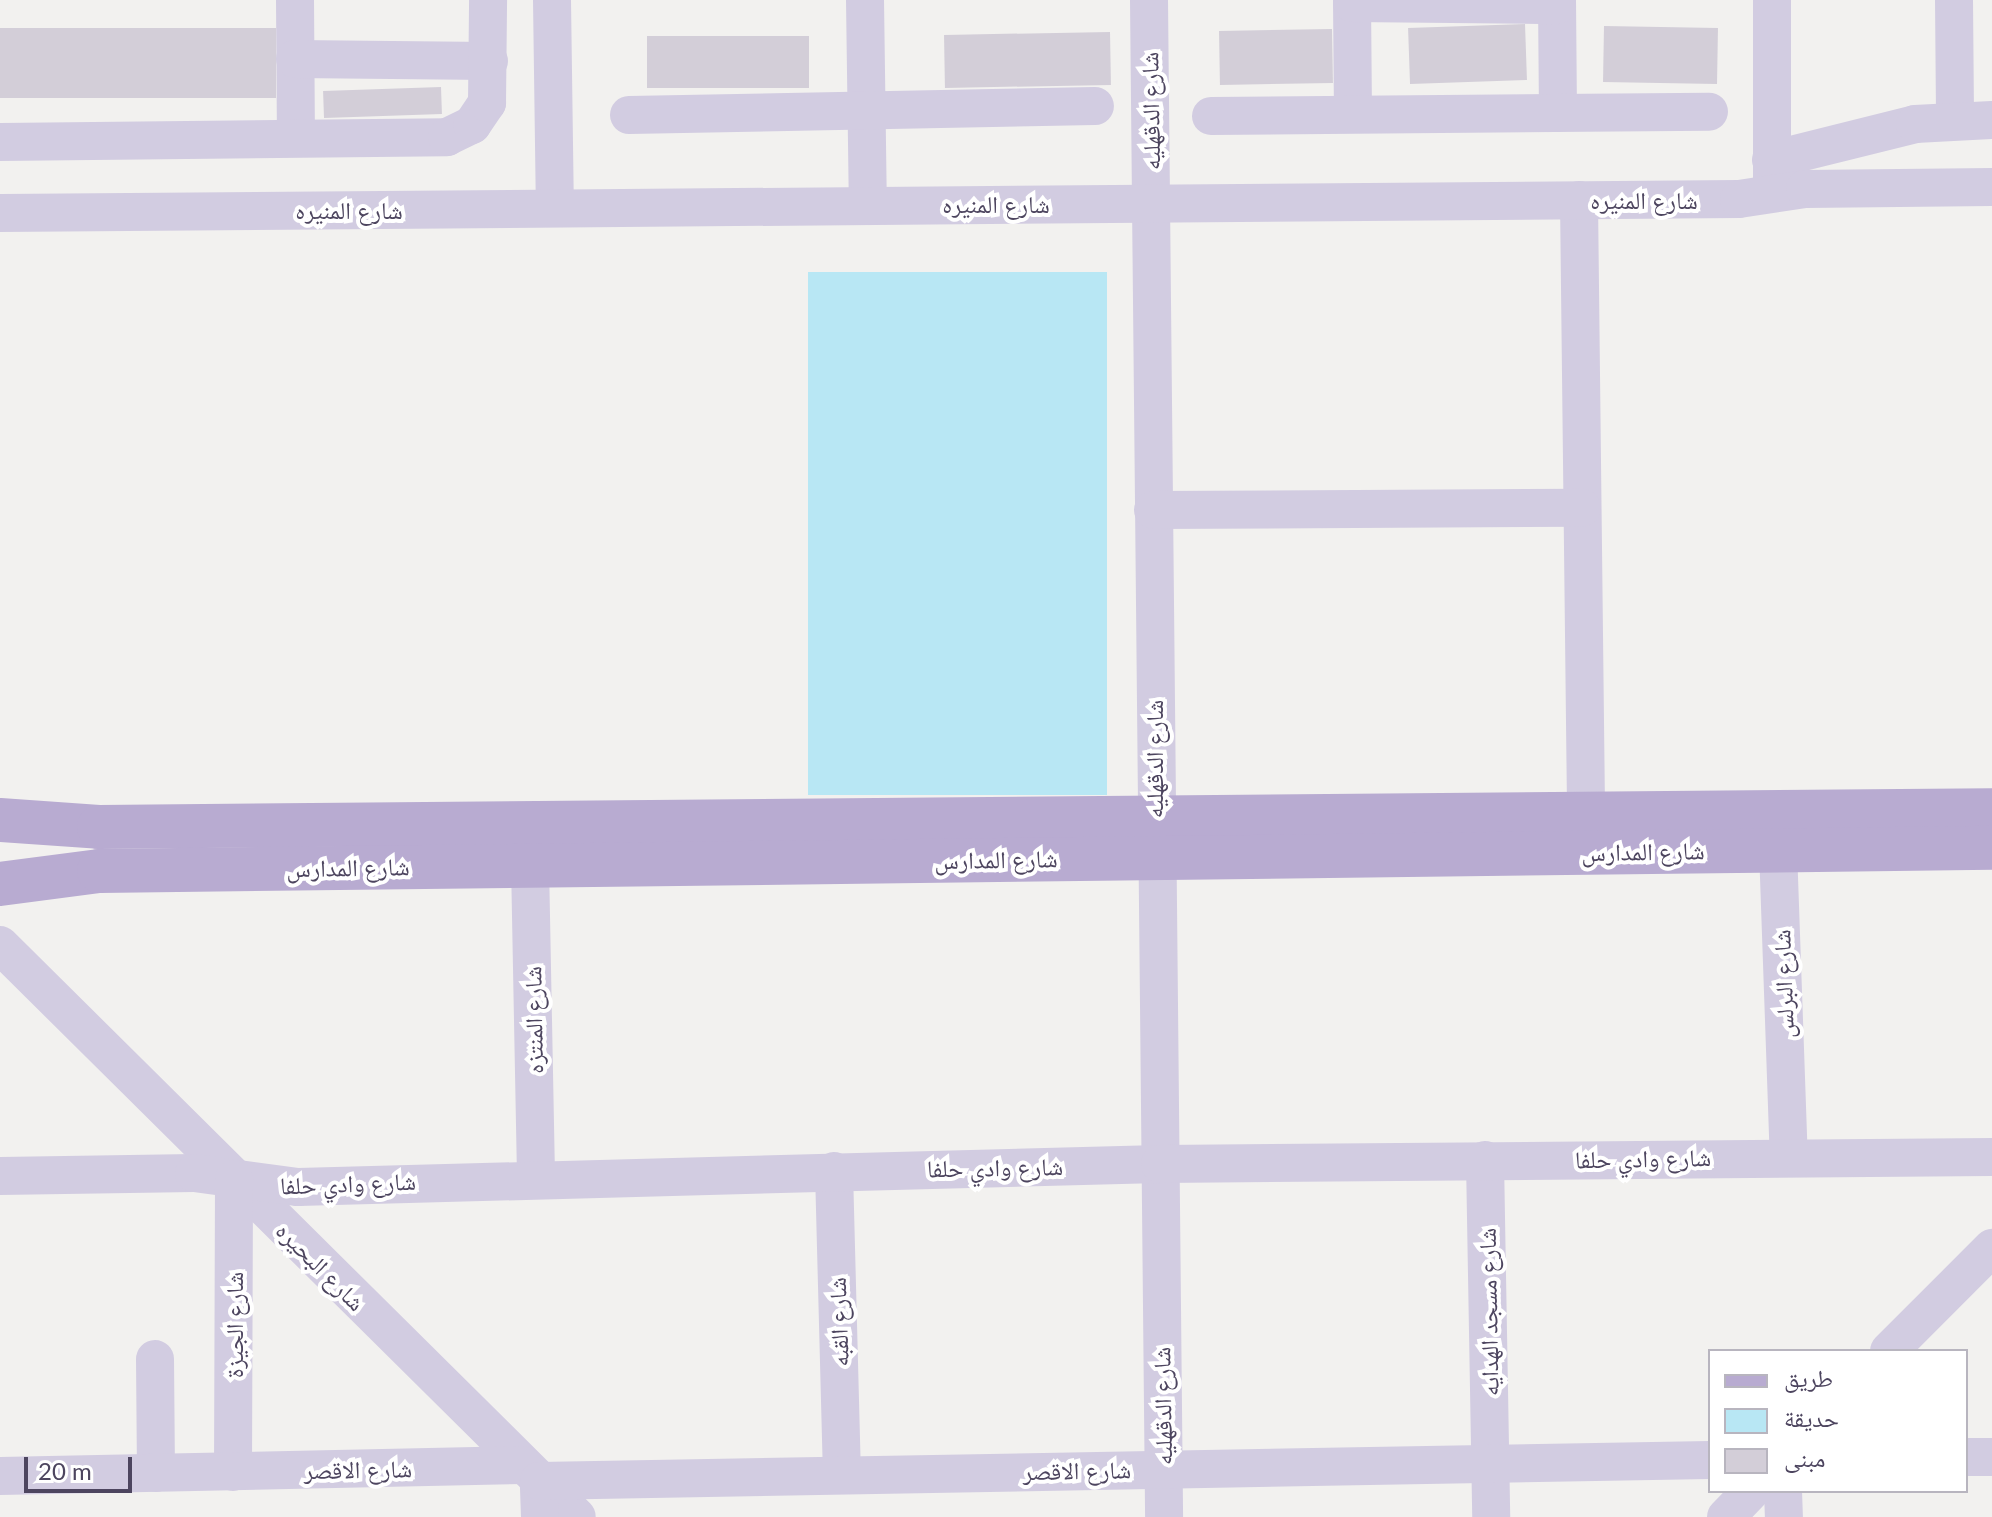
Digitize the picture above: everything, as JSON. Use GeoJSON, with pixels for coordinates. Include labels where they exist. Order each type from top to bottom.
{"type":"FeatureCollection","features":[{"type":"Feature","properties":{"kind":"main road","name":"شارع المدارس"},"geometry":{"type":"LineString","coordinates":[[0,820],[99,827],[1155,837],[1778,830],[1992,810]]}},
{"type":"Feature","properties":{"kind":"main road","name":"شارع المدارس"},"geometry":{"type":"LineString","coordinates":[[0,884],[99,871],[530,864],[1155,837],[1586,812],[1992,848]]}},
{"type":"Feature","properties":{"kind":"street"},"geometry":{"type":"LineString","coordinates":[[295,0],[296,138]]}},
{"type":"Feature","properties":{"kind":"street"},"geometry":{"type":"LineString","coordinates":[[0,142],[460,133],[487,103],[488,0]]}},
{"type":"Feature","properties":{"kind":"street"},"geometry":{"type":"LineString","coordinates":[[552,0],[555,208]]}},
{"type":"Feature","properties":{"kind":"street"},"geometry":{"type":"LineString","coordinates":[[865,0],[868,204]]}},
{"type":"Feature","properties":{"kind":"street","name":"شارع الدقهليه"},"geometry":{"type":"LineString","coordinates":[[1149,0],[1164,1517]]}},
{"type":"Feature","properties":{"kind":"street"},"geometry":{"type":"LineString","coordinates":[[1772,0],[1772,178],[1955,120],[1992,120]]}},
{"type":"Feature","properties":{"kind":"street"},"geometry":{"type":"LineString","coordinates":[[1954,0],[1955,120]]}},
{"type":"Feature","properties":{"kind":"street"},"geometry":{"type":"LineString","coordinates":[[1353,114],[1352,2],[1557,3],[1558,113]]}},
{"type":"Feature","properties":{"kind":"street"},"geometry":{"type":"LineString","coordinates":[[295,59],[489,61]]}},
{"type":"Feature","properties":{"kind":"street"},"geometry":{"type":"LineString","coordinates":[[629,115],[1095,106]]}},
{"type":"Feature","properties":{"kind":"street"},"geometry":{"type":"LineString","coordinates":[[1211,116],[1709,112]]}},
{"type":"Feature","properties":{"kind":"street","name":"شارع المنيره"},"geometry":{"type":"LineString","coordinates":[[0,213],[1579,200],[1772,178],[1992,187]]}},
{"type":"Feature","properties":{"kind":"street"},"geometry":{"type":"LineString","coordinates":[[1579,200],[1586,812]]}},
{"type":"Feature","properties":{"kind":"street"},"geometry":{"type":"LineString","coordinates":[[1153,510],[1582,508]]}},
{"type":"Feature","properties":{"kind":"street","name":"شارع البرلس"},"geometry":{"type":"LineString","coordinates":[[1778,830],[1789,1157]]}},
{"type":"Feature","properties":{"kind":"street","name":"شارع المنتزه"},"geometry":{"type":"LineString","coordinates":[[530,864],[536,1176]]}},
{"type":"Feature","properties":{"kind":"street","name":"شارع البحيره"},"geometry":{"type":"LineString","coordinates":[[0,945],[234,1179],[534,1488],[577,1517]]}},
{"type":"Feature","properties":{"kind":"street","name":"شارع وادي حلفا"},"geometry":{"type":"LineString","coordinates":[[0,1176],[234,1179],[298,1187],[536,1176],[1160,1164],[1992,1157]]}},
{"type":"Feature","properties":{"kind":"street","name":"شارع مسجد الهدايه"},"geometry":{"type":"LineString","coordinates":[[1485,1160],[1491,1517]]}},
{"type":"Feature","properties":{"kind":"street","name":"شارع القبه"},"geometry":{"type":"LineString","coordinates":[[834,1171],[842,1474]]}},
{"type":"Feature","properties":{"kind":"street","name":"شارع الجيزة"},"geometry":{"type":"LineString","coordinates":[[233,1472],[234,1179]]}},
{"type":"Feature","properties":{"kind":"street"},"geometry":{"type":"LineString","coordinates":[[1891,1349],[1992,1248]]}},
{"type":"Feature","properties":{"kind":"street"},"geometry":{"type":"LineString","coordinates":[[155,1359],[156,1473]]}},
{"type":"Feature","properties":{"kind":"street"},"geometry":{"type":"LineString","coordinates":[[1968,1457],[1992,1457]]}},
{"type":"Feature","properties":{"kind":"street","name":"شارع الاقصر"},"geometry":{"type":"LineString","coordinates":[[0,1476],[233,1472],[534,1488],[842,1474],[1708,1460]]}},
{"type":"Feature","properties":{"kind":"street"},"geometry":{"type":"LineString","coordinates":[[1726,1517],[1749,1493]]}},
{"type":"Feature","properties":{"kind":"street"},"geometry":{"type":"LineString","coordinates":[[1783,1493],[1784,1517]]}},
{"type":"Feature","properties":{"kind":"green space"},"geometry":{"type":"Polygon","coordinates":[[[808,272],[1107,272],[1107,795],[808,795],[808,272]]]}},
{"type":"Feature","properties":{"kind":"building"},"geometry":{"type":"Polygon","coordinates":[[[1525,24],[1527,80],[1410,84],[1408,28],[1525,24]]]}},
{"type":"Feature","properties":{"kind":"building"},"geometry":{"type":"Polygon","coordinates":[[[1604,26],[1718,28],[1717,84],[1603,82],[1604,26]]]}},
{"type":"Feature","properties":{"kind":"building"},"geometry":{"type":"Polygon","coordinates":[[[0,28],[276,28],[276,98],[0,98],[0,28]]]}},
{"type":"Feature","properties":{"kind":"building"},"geometry":{"type":"Polygon","coordinates":[[[1332,29],[1333,83],[1220,85],[1219,31],[1332,29]]]}},
{"type":"Feature","properties":{"kind":"building"},"geometry":{"type":"Polygon","coordinates":[[[1110,32],[1111,85],[945,88],[944,35],[1110,32]]]}},
{"type":"Feature","properties":{"kind":"building"},"geometry":{"type":"Polygon","coordinates":[[[647,36],[809,36],[809,88],[647,88],[647,36]]]}},
{"type":"Feature","properties":{"kind":"building"},"geometry":{"type":"Polygon","coordinates":[[[441,87],[442,114],[324,118],[323,91],[441,87]]]}}]}
